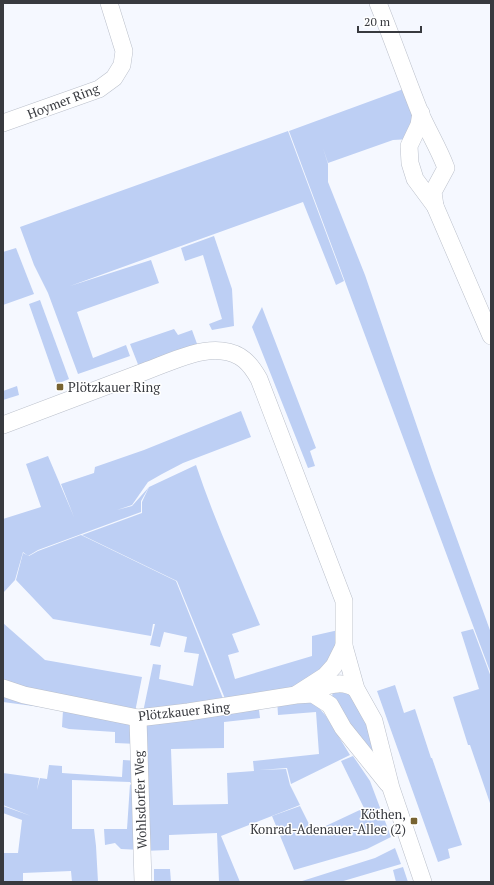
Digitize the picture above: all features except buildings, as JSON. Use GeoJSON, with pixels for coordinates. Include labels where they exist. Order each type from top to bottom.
{"type":"FeatureCollection","features":[{"type":"Feature","properties":{"kind":"street","name":"Hoymer Ring"},"geometry":{"type":"LineString","coordinates":[[3,123],[99,89],[114,78],[122,65],[124,51],[109,3]]}},
{"type":"Feature","properties":{"kind":"street"},"geometry":{"type":"LineString","coordinates":[[378,3],[420,113],[430,136],[440,150],[446,168],[434,192],[435,206]]}},
{"type":"Feature","properties":{"kind":"street"},"geometry":{"type":"LineString","coordinates":[[420,113],[419,125],[409,146],[410,163],[416,179],[435,206],[444,230],[491,336]]}},
{"type":"Feature","properties":{"kind":"street","name":"Plötzkauer Ring"},"geometry":{"type":"LineString","coordinates":[[3,425],[183,357],[208,351],[221,351],[231,353],[242,358],[251,365],[259,379],[344,601],[344,646],[332,685],[330,705]]}},
{"type":"Feature","properties":{"kind":"street","name":"Plötzkauer Ring"},"geometry":{"type":"LineString","coordinates":[[344,646],[356,689],[374,721],[391,788],[423,882]]}},
{"type":"Feature","properties":{"kind":"street","name":"Plötzkauer Ring"},"geometry":{"type":"LineString","coordinates":[[296,695],[312,686],[325,676],[334,666],[344,646]]}},
{"type":"Feature","properties":{"kind":"street","name":"Plötzkauer Ring"},"geometry":{"type":"LineString","coordinates":[[296,695],[345,683],[350,684],[356,689]]}},
{"type":"Feature","properties":{"kind":"street","name":"Plötzkauer Ring"},"geometry":{"type":"LineString","coordinates":[[3,688],[24,695],[138,718],[188,712],[296,695],[313,694],[330,705],[343,728],[391,788]]}},
{"type":"Feature","properties":{"kind":"street","name":"Wohlsdorfer Weg"},"geometry":{"type":"LineString","coordinates":[[138,718],[143,882]]}},
{"type":"Feature","properties":{"kind":"shaded area"},"geometry":{"type":"Polygon","coordinates":[[[409,87],[420,113],[411,139],[393,140],[328,163],[323,148],[328,164],[328,182],[365,275],[432,470],[491,633],[491,674],[289,131],[409,87]]]}},
{"type":"Feature","properties":{"kind":"shaded area"},"geometry":{"type":"Polygon","coordinates":[[[288,131],[344,281],[336,285],[303,202],[70,286],[151,260],[159,283],[77,312],[93,358],[126,345],[130,356],[78,374],[48,293],[34,265],[20,227],[288,131]]]}},
{"type":"Feature","properties":{"kind":"shaded area"},"geometry":{"type":"Polygon","coordinates":[[[214,236],[232,289],[234,326],[212,330],[209,324],[222,319],[203,255],[185,261],[181,248],[214,236]]]}},
{"type":"Feature","properties":{"kind":"shaded area"},"geometry":{"type":"Polygon","coordinates":[[[16,248],[34,294],[3,305],[3,252],[16,248]]]}},
{"type":"Feature","properties":{"kind":"shaded area"},"geometry":{"type":"Polygon","coordinates":[[[40,300],[69,379],[57,384],[29,304],[40,300]]]}},
{"type":"Feature","properties":{"kind":"shaded area"},"geometry":{"type":"Polygon","coordinates":[[[262,307],[316,448],[310,451],[315,466],[308,468],[252,327],[262,307]]]}},
{"type":"Feature","properties":{"kind":"shaded area"},"geometry":{"type":"Polygon","coordinates":[[[174,329],[178,335],[192,330],[200,352],[141,372],[130,344],[174,329]]]}},
{"type":"Feature","properties":{"kind":"shaded area"},"geometry":{"type":"Polygon","coordinates":[[[17,386],[19,395],[3,400],[3,391],[17,386]]]}},
{"type":"Feature","properties":{"kind":"shaded area"},"geometry":{"type":"Polygon","coordinates":[[[241,411],[251,437],[183,463],[162,474],[148,482],[132,505],[117,510],[132,506],[149,487],[141,501],[141,512],[38,550],[28,556],[23,552],[15,580],[3,593],[3,519],[41,507],[26,464],[48,456],[74,517],[61,484],[94,473],[95,467],[144,450],[241,411]]]}},
{"type":"Feature","properties":{"kind":"shaded area"},"geometry":{"type":"Polygon","coordinates":[[[196,465],[218,525],[260,625],[232,634],[239,652],[228,655],[235,679],[312,656],[312,636],[343,629],[344,645],[312,685],[228,706],[177,581],[82,535],[142,513],[142,502],[149,487],[196,465]]]}},
{"type":"Feature","properties":{"kind":"shaded area"},"geometry":{"type":"Polygon","coordinates":[[[81,535],[176,581],[226,706],[142,717],[153,664],[161,665],[159,679],[193,686],[199,654],[184,652],[187,637],[164,632],[160,647],[150,645],[155,624],[153,624],[151,636],[53,619],[16,580],[23,553],[29,556],[38,551],[81,535]]]}},
{"type":"Feature","properties":{"kind":"shaded area"},"geometry":{"type":"Polygon","coordinates":[[[3,623],[45,660],[142,677],[134,717],[3,687],[3,623]]]}},
{"type":"Feature","properties":{"kind":"shaded area"},"geometry":{"type":"Polygon","coordinates":[[[473,629],[491,677],[491,806],[470,745],[468,745],[453,697],[479,689],[461,632],[473,629]]]}},
{"type":"Feature","properties":{"kind":"shaded area"},"geometry":{"type":"Polygon","coordinates":[[[395,685],[404,713],[415,709],[462,845],[448,849],[450,858],[438,862],[377,691],[395,685]]]}},
{"type":"Feature","properties":{"kind":"shaded area"},"geometry":{"type":"Polygon","coordinates":[[[333,686],[355,691],[388,782],[332,699],[333,686]]]}},
{"type":"Feature","properties":{"kind":"shaded area"},"geometry":{"type":"Polygon","coordinates":[[[3,688],[138,718],[138,744],[115,743],[115,732],[69,729],[62,727],[63,710],[3,702],[3,688]]]}},
{"type":"Feature","properties":{"kind":"shaded area"},"geometry":{"type":"Polygon","coordinates":[[[308,695],[326,716],[350,755],[291,784],[287,768],[259,770],[286,769],[290,785],[300,805],[221,836],[240,882],[219,882],[217,833],[169,835],[169,850],[142,851],[121,849],[115,843],[105,845],[104,829],[127,829],[130,784],[134,788],[130,782],[72,780],[72,829],[94,829],[98,882],[72,882],[71,871],[23,873],[23,882],[3,882],[3,853],[18,853],[22,820],[3,813],[3,806],[31,816],[3,805],[3,773],[39,778],[37,790],[40,778],[47,779],[49,765],[62,766],[62,773],[122,777],[123,760],[139,761],[138,718],[258,702],[260,718],[224,722],[224,748],[171,749],[173,805],[228,804],[227,773],[254,771],[253,761],[319,754],[316,712],[278,715],[277,699],[308,695]]]}},
{"type":"Feature","properties":{"kind":"shaded area"},"geometry":{"type":"Polygon","coordinates":[[[353,756],[370,781],[391,837],[367,849],[294,870],[272,816],[300,806],[313,832],[364,808],[341,761],[353,756]]]}},
{"type":"Feature","properties":{"kind":"shaded area"},"geometry":{"type":"Polygon","coordinates":[[[395,848],[401,864],[340,882],[299,882],[375,858],[395,848]]]}},
{"type":"Feature","properties":{"kind":"shaded area"},"geometry":{"type":"Polygon","coordinates":[[[403,867],[408,882],[396,882],[393,870],[403,867]]]}},
{"type":"Feature","properties":{"kind":"shaded area"},"geometry":{"type":"Polygon","coordinates":[[[154,869],[170,869],[171,882],[154,882],[154,869]]]}},
{"type":"Feature","properties":{"kind":"place","name":"Plötzkauer Ring"},"geometry":{"type":"Point","coordinates":[60,387]}},
{"type":"Feature","properties":{"kind":"place","name":"Köthen, Konrad-Adenauer-Allee (2)"},"geometry":{"type":"Point","coordinates":[414,821]}}]}
